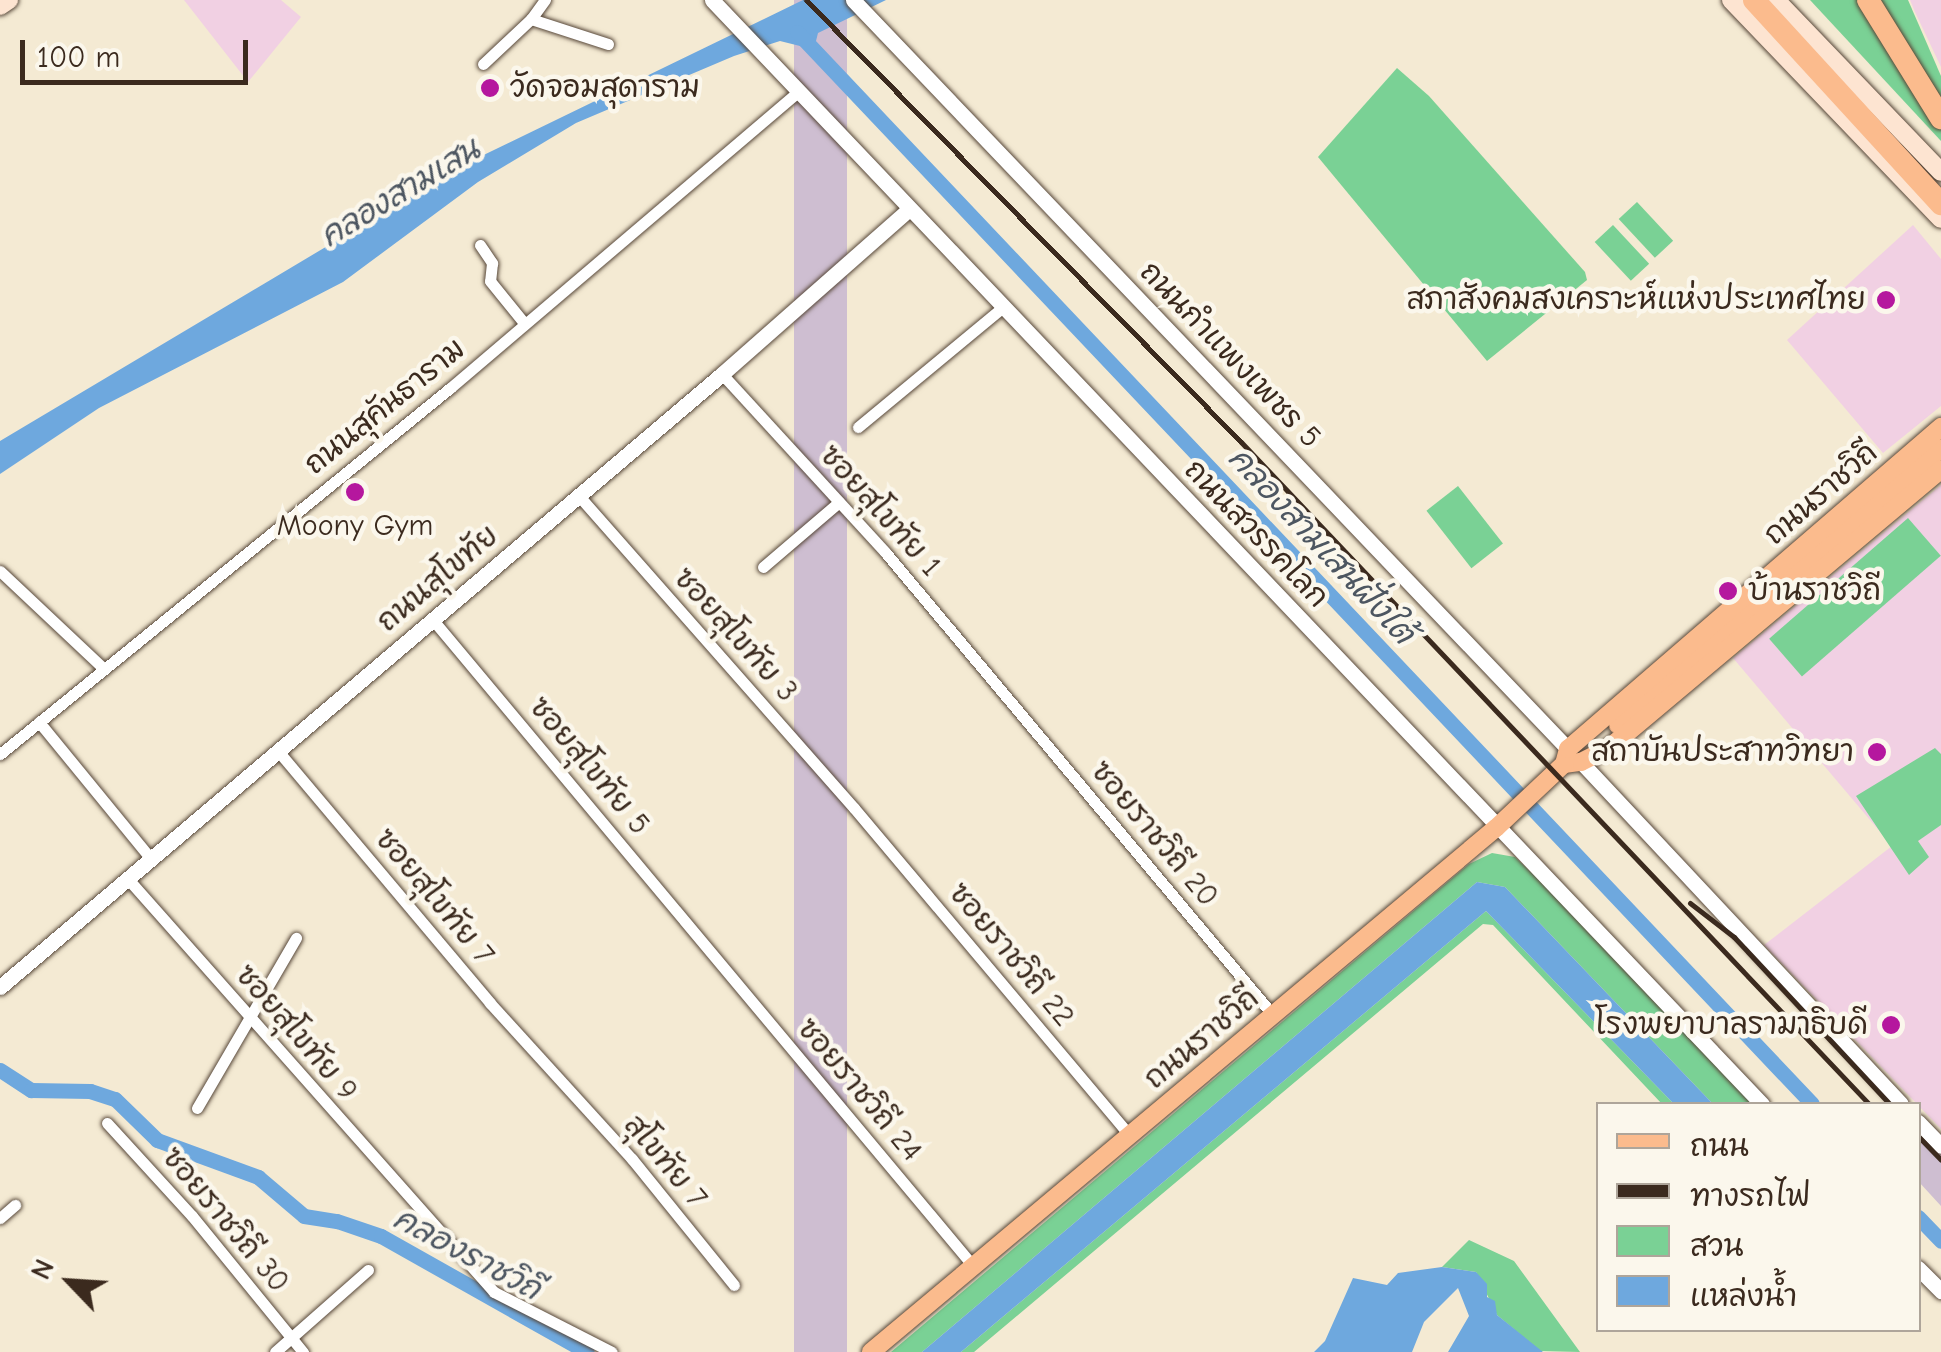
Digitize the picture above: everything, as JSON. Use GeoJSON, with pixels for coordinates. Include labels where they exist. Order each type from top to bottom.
{"type":"FeatureCollection","features":[{"type":"Feature","properties":{"kind":"highway"},"geometry":{"type":"LineString","coordinates":[[1754,0],[1941,204]]}},
{"type":"Feature","properties":{"kind":"highway"},"geometry":{"type":"LineString","coordinates":[[1868,0],[1941,118]]}},
{"type":"Feature","properties":{"kind":"highway"},"geometry":{"type":"LineString","coordinates":[[1886,0],[1918,82]]}},
{"type":"Feature","properties":{"kind":"main road"},"geometry":{"type":"LineString","coordinates":[[0,6],[9,0]]}},
{"type":"Feature","properties":{"kind":"main road"},"geometry":{"type":"LineString","coordinates":[[1731,0],[1941,219]]}},
{"type":"Feature","properties":{"kind":"main road"},"geometry":{"type":"LineString","coordinates":[[1776,0],[1941,172]]}},
{"type":"Feature","properties":{"kind":"main road","name":"ถนนราชวิถี"},"geometry":{"type":"LineString","coordinates":[[872,1352],[1576,758],[1941,428]]}},
{"type":"Feature","properties":{"kind":"main road"},"geometry":{"type":"LineString","coordinates":[[1576,758],[1941,448]]}},
{"type":"Feature","properties":{"kind":"main road","name":"ถนนราชวิถี"},"geometry":{"type":"LineString","coordinates":[[1576,758],[1609,748],[1941,469]]}},
{"type":"Feature","properties":{"kind":"street"},"geometry":{"type":"LineString","coordinates":[[483,64],[531,19],[544,0]]}},
{"type":"Feature","properties":{"kind":"street","name":"ถนนสวรรคโลก"},"geometry":{"type":"LineString","coordinates":[[712,0],[1002,308],[1501,822],[1760,1102]]}},
{"type":"Feature","properties":{"kind":"street","name":"ถนนกำแพงเพชร 5"},"geometry":{"type":"LineString","coordinates":[[853,0],[1900,1102]]}},
{"type":"Feature","properties":{"kind":"street"},"geometry":{"type":"LineString","coordinates":[[531,19],[608,44]]}},
{"type":"Feature","properties":{"kind":"street","name":"ถนนสุคันธาราม"},"geometry":{"type":"LineString","coordinates":[[0,754],[525,324],[792,88]]}},
{"type":"Feature","properties":{"kind":"street","name":"ถนนสุโขทัย"},"geometry":{"type":"LineString","coordinates":[[0,987],[722,374],[908,210]]}},
{"type":"Feature","properties":{"kind":"street"},"geometry":{"type":"LineString","coordinates":[[480,245],[492,264],[490,281],[525,324]]}},
{"type":"Feature","properties":{"kind":"street"},"geometry":{"type":"LineString","coordinates":[[858,427],[1002,308]]}},
{"type":"Feature","properties":{"kind":"street","name":"ซอยสุโขทัย 1"},"geometry":{"type":"LineString","coordinates":[[722,374],[996,684]]}},
{"type":"Feature","properties":{"kind":"street","name":"ซอยสุโขทัย 3"},"geometry":{"type":"LineString","coordinates":[[578,496],[854,808]]}},
{"type":"Feature","properties":{"kind":"street"},"geometry":{"type":"LineString","coordinates":[[763,567],[839,502]]}},
{"type":"Feature","properties":{"kind":"street"},"geometry":{"type":"LineString","coordinates":[[0,571],[104,669]]}},
{"type":"Feature","properties":{"kind":"street","name":"ซอยสุโขทัย 5"},"geometry":{"type":"LineString","coordinates":[[433,620],[706,946]]}},
{"type":"Feature","properties":{"kind":"street","name":"ซอยราชวิถี 20"},"geometry":{"type":"LineString","coordinates":[[996,684],[1272,1015]]}},
{"type":"Feature","properties":{"kind":"street"},"geometry":{"type":"LineString","coordinates":[[39,722],[151,859]]}},
{"type":"Feature","properties":{"kind":"street","name":"ซอยสุโขทัย 7"},"geometry":{"type":"LineString","coordinates":[[278,751],[554,1073]]}},
{"type":"Feature","properties":{"kind":"street","name":"ซอยราชวิถี 22"},"geometry":{"type":"LineString","coordinates":[[854,808],[1129,1135]]}},
{"type":"Feature","properties":{"kind":"street","name":"ซอยสุโขทัย 9"},"geometry":{"type":"LineString","coordinates":[[128,879],[494,1292],[612,1352]]}},
{"type":"Feature","properties":{"kind":"street"},"geometry":{"type":"LineString","coordinates":[[197,1108],[296,938]]}},
{"type":"Feature","properties":{"kind":"street","name":"ซอยราชวิถี 24"},"geometry":{"type":"LineString","coordinates":[[706,946],[974,1267]]}},
{"type":"Feature","properties":{"kind":"street","name":"สุโขทัย 7"},"geometry":{"type":"LineString","coordinates":[[554,1073],[734,1285]]}},
{"type":"Feature","properties":{"kind":"street","name":"ซอยราชวิถี 30"},"geometry":{"type":"LineString","coordinates":[[107,1123],[192,1216],[303,1352]]}},
{"type":"Feature","properties":{"kind":"street"},"geometry":{"type":"LineString","coordinates":[[1921,1125],[1941,1146]]}},
{"type":"Feature","properties":{"kind":"street"},"geometry":{"type":"LineString","coordinates":[[0,1218],[15,1205]]}},
{"type":"Feature","properties":{"kind":"street"},"geometry":{"type":"LineString","coordinates":[[275,1352],[368,1270]]}},
{"type":"Feature","properties":{"kind":"street"},"geometry":{"type":"LineString","coordinates":[[1921,1271],[1941,1292]]}},
{"type":"Feature","properties":{"kind":"shaded area"},"geometry":{"type":"Polygon","coordinates":[[[184,0],[281,0],[301,17],[248,82],[184,0]]]}},
{"type":"Feature","properties":{"kind":"shaded area"},"geometry":{"type":"Polygon","coordinates":[[[794,0],[847,0],[847,1352],[794,1352],[794,0]]]}},
{"type":"Feature","properties":{"kind":"shaded area"},"geometry":{"type":"Polygon","coordinates":[[[1910,0],[1941,0],[1941,67],[1915,12],[1910,0]]]}},
{"type":"Feature","properties":{"kind":"shaded area","name":"สภาสังคมสงเคราะห์แห่งประเทศไทย"},"geometry":{"type":"Polygon","coordinates":[[[1913,225],[1941,259],[1941,406],[1883,453],[1787,340],[1913,225]]]}},
{"type":"Feature","properties":{"kind":"shaded area","name":"สถาบันประสาทวิทยา"},"geometry":{"type":"Polygon","coordinates":[[[1941,485],[1941,1129],[1921,1108],[1921,1102],[1915,1102],[1764,945],[1892,846],[1733,658],[1941,485]]]}},
{"type":"Feature","properties":{"kind":"shaded area"},"geometry":{"type":"Polygon","coordinates":[[[1921,1131],[1941,1152],[1941,1206],[1921,1184],[1921,1131]]]}},
{"type":"Feature","properties":{"kind":"green space"},"geometry":{"type":"Polygon","coordinates":[[[1810,0],[1908,0],[1941,76],[1941,141],[1810,0]]]}},
{"type":"Feature","properties":{"kind":"green space"},"geometry":{"type":"Polygon","coordinates":[[[1397,68],[1429,96],[1585,272],[1587,280],[1487,361],[1318,157],[1397,68]]]}},
{"type":"Feature","properties":{"kind":"green space"},"geometry":{"type":"Polygon","coordinates":[[[1637,202],[1673,241],[1655,258],[1619,219],[1637,202]]]}},
{"type":"Feature","properties":{"kind":"green space"},"geometry":{"type":"Polygon","coordinates":[[[1613,225],[1649,264],[1631,281],[1595,242],[1613,225]]]}},
{"type":"Feature","properties":{"kind":"green space"},"geometry":{"type":"Polygon","coordinates":[[[1458,486],[1503,544],[1471,568],[1426,511],[1458,486]]]}},
{"type":"Feature","properties":{"kind":"green space"},"geometry":{"type":"Polygon","coordinates":[[[1908,518],[1941,556],[1802,676],[1769,639],[1908,518]]]}},
{"type":"Feature","properties":{"kind":"green space"},"geometry":{"type":"Polygon","coordinates":[[[1935,748],[1941,754],[1941,825],[1918,841],[1929,857],[1909,875],[1856,796],[1935,748]]]}},
{"type":"Feature","properties":{"kind":"green space"},"geometry":{"type":"Polygon","coordinates":[[[1492,853],[1515,857],[1750,1102],[1711,1102],[1505,887],[1477,882],[922,1352],[891,1352],[1469,864],[1492,853]]]}},
{"type":"Feature","properties":{"kind":"green space"},"geometry":{"type":"Polygon","coordinates":[[[1486,911],[1672,1102],[1660,1102],[1493,925],[1483,924],[974,1352],[961,1352],[1486,911]]]}},
{"type":"Feature","properties":{"kind":"green space"},"geometry":{"type":"Polygon","coordinates":[[[1469,1240],[1514,1261],[1580,1352],[1540,1351],[1497,1315],[1476,1272],[1442,1267],[1469,1240]]]}},
{"type":"Feature","properties":{"kind":"water"},"geometry":{"type":"Polygon","coordinates":[[[803,0],[886,0],[818,33],[815,45],[804,47],[780,41],[734,56],[576,123],[478,182],[343,282],[99,408],[0,474],[0,441],[465,164],[803,0]]]}},
{"type":"Feature","properties":{"kind":"water"},"geometry":{"type":"Polygon","coordinates":[[[1477,882],[1505,887],[1711,1102],[1672,1102],[1486,911],[961,1352],[922,1352],[1477,882]]]}},
{"type":"Feature","properties":{"kind":"water"},"geometry":{"type":"Polygon","coordinates":[[[1442,1267],[1476,1272],[1487,1284],[1487,1297],[1495,1301],[1497,1315],[1543,1352],[1448,1352],[1469,1316],[1458,1288],[1424,1322],[1412,1352],[1314,1352],[1325,1341],[1353,1278],[1387,1285],[1398,1273],[1442,1267]]]}},
{"type":"Feature","properties":{"kind":"waterway","name":"คลองสามเสนฝั่งใต้"},"geometry":{"type":"LineString","coordinates":[[797,32],[1810,1102]]}},
{"type":"Feature","properties":{"kind":"waterway","name":"คลองราชวิถี"},"geometry":{"type":"LineString","coordinates":[[0,1070],[31,1090],[90,1091],[115,1099],[157,1140],[258,1177],[304,1216],[337,1221],[381,1236],[587,1352]]}},
{"type":"Feature","properties":{"kind":"waterway","name":"คลองสามเสนฝั่งใต้"},"geometry":{"type":"LineString","coordinates":[[1921,1220],[1941,1241]]}},
{"type":"Feature","properties":{"kind":"railway"},"geometry":{"type":"LineString","coordinates":[[806,0],[1241,442],[1867,1102]]}},
{"type":"Feature","properties":{"kind":"railway"},"geometry":{"type":"LineString","coordinates":[[1690,903],[1734,937],[1888,1102]]}},
{"type":"Feature","properties":{"kind":"railway"},"geometry":{"type":"LineString","coordinates":[[1921,1139],[1941,1160]]}},
{"type":"Feature","properties":{"kind":"place","name":"วัดจอมสุดาราม"},"geometry":{"type":"Point","coordinates":[490,88]}},
{"type":"Feature","properties":{"kind":"place","name":"สภาสังคมสงเคราะห์แห่งประเทศไทย"},"geometry":{"type":"Point","coordinates":[1886,300]}},
{"type":"Feature","properties":{"kind":"place","name":"Moony Gym"},"geometry":{"type":"Point","coordinates":[355,492]}},
{"type":"Feature","properties":{"kind":"place","name":"บ้านราชวิถี"},"geometry":{"type":"Point","coordinates":[1728,591]}},
{"type":"Feature","properties":{"kind":"place","name":"สถาบันประสาทวิทยา"},"geometry":{"type":"Point","coordinates":[1877,752]}},
{"type":"Feature","properties":{"kind":"place","name":"โรงพยาบาลรามาธิบดี"},"geometry":{"type":"Point","coordinates":[1891,1025]}},
{"type":"Feature","properties":{"kind":"water label","name":"คลองสามเสน"},"geometry":{"type":"Point","coordinates":[400,193]}}]}
